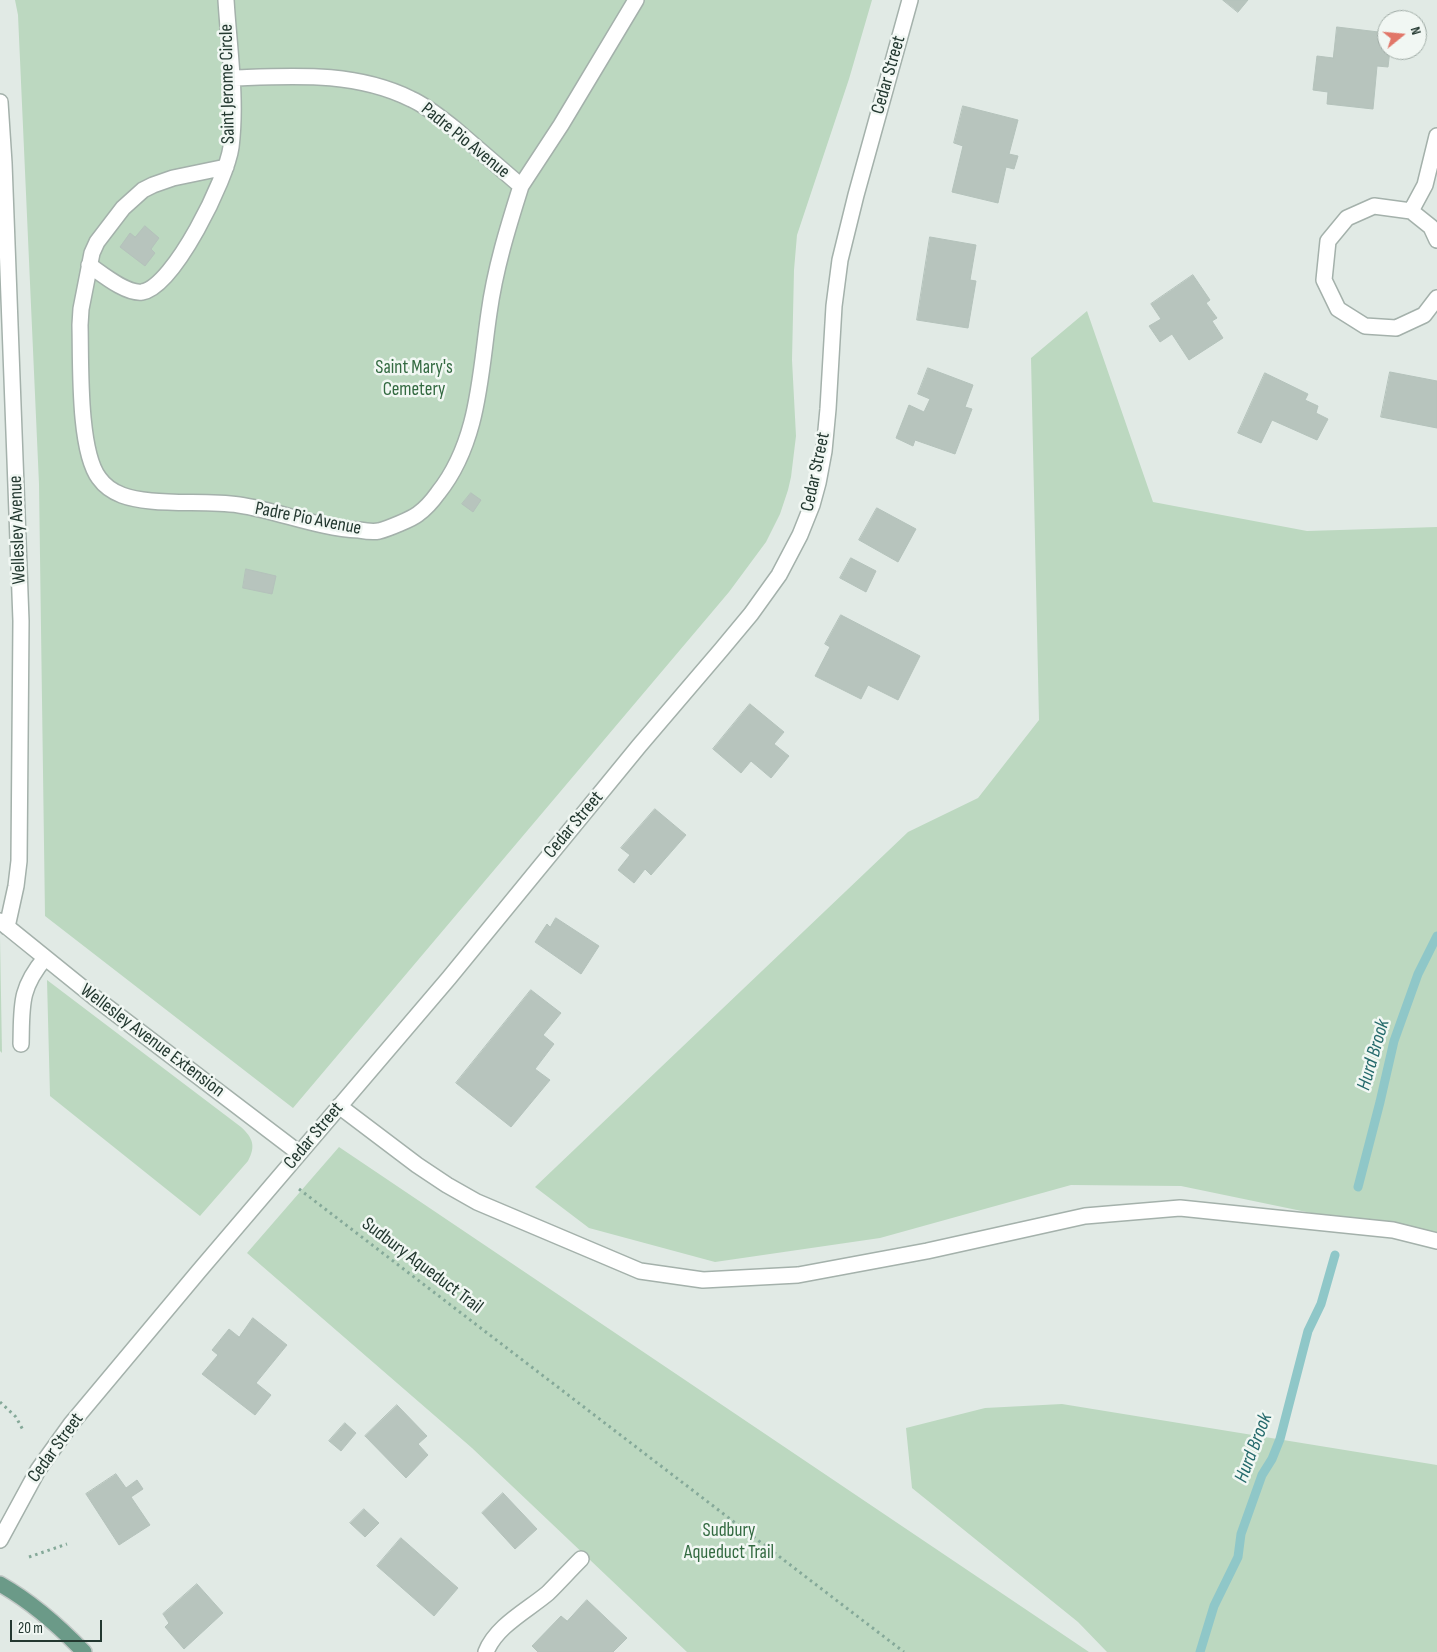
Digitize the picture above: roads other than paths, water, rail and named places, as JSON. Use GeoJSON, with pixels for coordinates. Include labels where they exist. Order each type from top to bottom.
{"type":"FeatureCollection","features":[{"type":"Feature","properties":{"kind":"main road"},"geometry":{"type":"LineString","coordinates":[[0,1584],[41,1611],[84,1652]]}},
{"type":"Feature","properties":{"kind":"street","name":"Saint Jerome Circle"},"geometry":{"type":"LineString","coordinates":[[226,0],[232,78],[231,146],[226,167],[197,230],[159,284],[142,292],[124,288],[89,266],[97,242],[123,208],[143,190],[173,178],[226,167]]}},
{"type":"Feature","properties":{"kind":"street","name":"Padre Pio Avenue"},"geometry":{"type":"LineString","coordinates":[[89,266],[80,325],[84,436],[91,465],[108,488],[134,499],[221,503],[242,506],[342,529],[378,532],[418,515],[438,493],[451,474],[465,446],[480,383],[489,311],[497,272],[521,186],[561,126],[636,0]]}},
{"type":"Feature","properties":{"kind":"street","name":"Cedar Street"},"geometry":{"type":"LineString","coordinates":[[0,1540],[31,1481],[54,1446],[139,1342],[442,985],[734,635],[771,587],[795,546],[814,500],[824,451],[834,306],[844,240],[910,0]]}},
{"type":"Feature","properties":{"kind":"street","name":"Padre Pio Avenue"},"geometry":{"type":"LineString","coordinates":[[232,78],[320,76],[370,83],[390,90],[412,99],[436,114],[521,186]]}},
{"type":"Feature","properties":{"kind":"street","name":"Wellesley Avenue"},"geometry":{"type":"LineString","coordinates":[[0,102],[4,163],[21,639],[19,861],[16,886],[4,924]]}},
{"type":"Feature","properties":{"kind":"street"},"geometry":{"type":"LineString","coordinates":[[1411,211],[1425,185],[1437,136]]}},
{"type":"Feature","properties":{"kind":"street"},"geometry":{"type":"LineString","coordinates":[[1437,240],[1431,227],[1411,211],[1374,206],[1347,218],[1328,241],[1324,280],[1338,308],[1364,326],[1396,328],[1424,315],[1437,298]]}},
{"type":"Feature","properties":{"kind":"street","name":"Wellesley Avenue Extension"},"geometry":{"type":"LineString","coordinates":[[4,924],[45,958],[299,1153]]}},
{"type":"Feature","properties":{"kind":"street"},"geometry":{"type":"LineString","coordinates":[[21,1044],[24,992],[28,982],[45,958]]}},
{"type":"Feature","properties":{"kind":"street"},"geometry":{"type":"LineString","coordinates":[[339,1106],[417,1165],[477,1202],[640,1271],[703,1280],[798,1275],[926,1251],[1085,1216],[1180,1208],[1393,1230],[1437,1241]]}},
{"type":"Feature","properties":{"kind":"street"},"geometry":{"type":"LineString","coordinates":[[486,1652],[497,1635],[548,1592],[580,1559]]}},
{"type":"Feature","properties":{"kind":"waterway","name":"Hurd Brook"},"geometry":{"type":"LineString","coordinates":[[1358,1187],[1394,1041],[1418,974],[1437,936]]}},
{"type":"Feature","properties":{"kind":"waterway","name":"Hurd Brook"},"geometry":{"type":"LineString","coordinates":[[1200,1652],[1214,1606],[1238,1557],[1241,1534],[1262,1475],[1272,1459],[1280,1439],[1308,1331],[1321,1304],[1335,1255]]}},
{"type":"Feature","properties":{"kind":"park label","name":"Saint Mary's Cemetery"},"geometry":{"type":"Point","coordinates":[414,379]}},
{"type":"Feature","properties":{"kind":"park label","name":"Sudbury Aqueduct Trail"},"geometry":{"type":"Point","coordinates":[729,1542]}}]}
